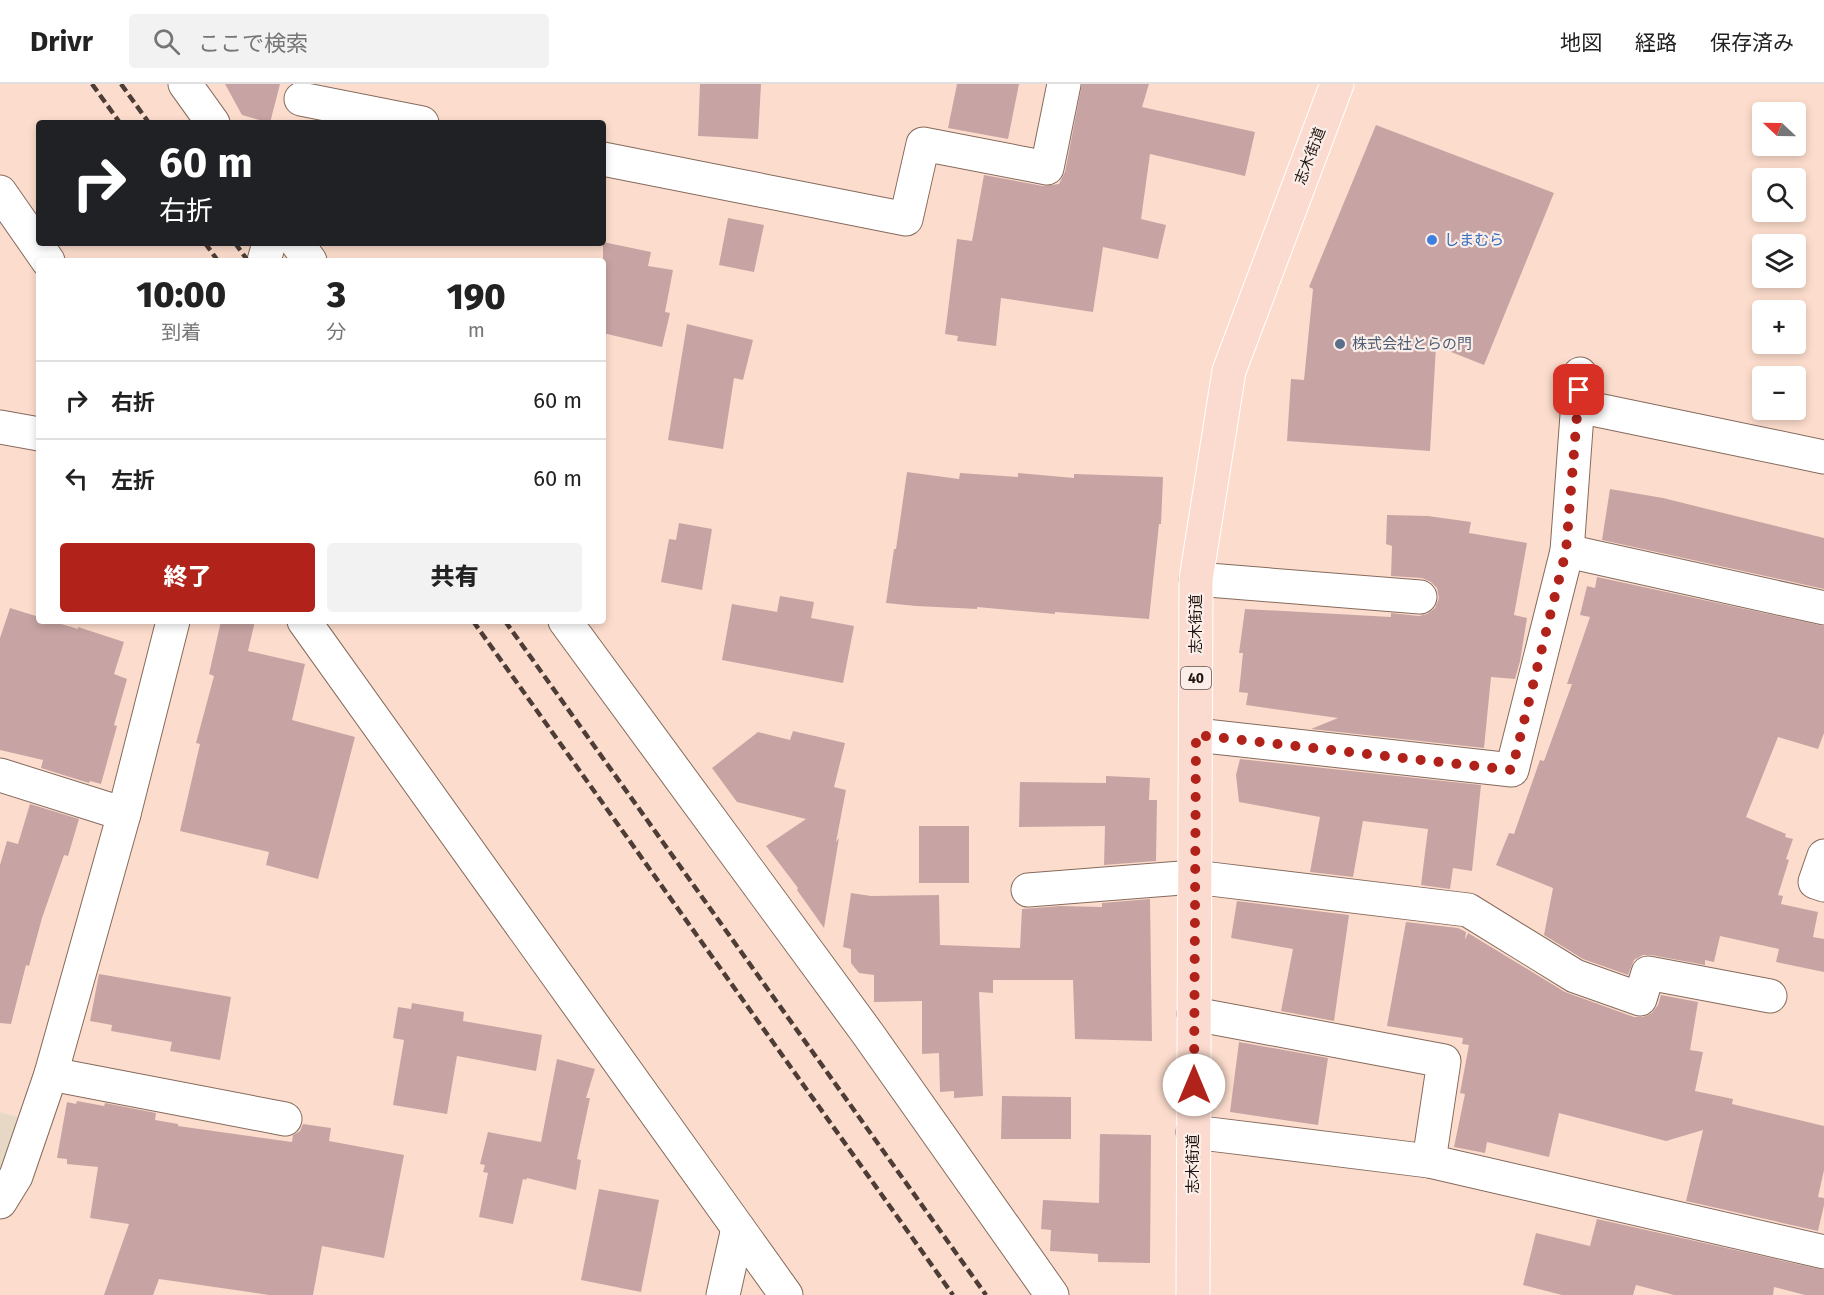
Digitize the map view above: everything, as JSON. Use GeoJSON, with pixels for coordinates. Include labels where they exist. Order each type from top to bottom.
{"type":"FeatureCollection","features":[{"type":"Feature","properties":{"kind":"main road","name":"志木街道"},"geometry":{"type":"LineString","coordinates":[[1193,1295],[1196,579],[1229,371],[1337,84]]}},
{"type":"Feature","properties":{"kind":"street"},"geometry":{"type":"LineString","coordinates":[[185,84],[211,120]]}},
{"type":"Feature","properties":{"kind":"street"},"geometry":{"type":"LineString","coordinates":[[606,160],[906,219],[923,144],[1047,168],[1064,84]]}},
{"type":"Feature","properties":{"kind":"street"},"geometry":{"type":"LineString","coordinates":[[300,102],[405,120]]}},
{"type":"Feature","properties":{"kind":"street"},"geometry":{"type":"LineString","coordinates":[[0,192],[36,244]]}},
{"type":"Feature","properties":{"kind":"street"},"geometry":{"type":"LineString","coordinates":[[1196,735],[1512,770],[1566,551],[1579,390],[1824,457]]}},
{"type":"Feature","properties":{"kind":"street"},"geometry":{"type":"LineString","coordinates":[[0,427],[36,433]]}},
{"type":"Feature","properties":{"kind":"street"},"geometry":{"type":"LineString","coordinates":[[1566,551],[1824,608]]}},
{"type":"Feature","properties":{"kind":"street"},"geometry":{"type":"LineString","coordinates":[[1196,579],[1420,597]]}},
{"type":"Feature","properties":{"kind":"street"},"geometry":{"type":"LineString","coordinates":[[0,1202],[16,1176],[51,1074],[124,814],[172,624]]}},
{"type":"Feature","properties":{"kind":"street"},"geometry":{"type":"LineString","coordinates":[[306,624],[786,1295]]}},
{"type":"Feature","properties":{"kind":"street"},"geometry":{"type":"LineString","coordinates":[[567,624],[868,1034],[1052,1295]]}},
{"type":"Feature","properties":{"kind":"street"},"geometry":{"type":"LineString","coordinates":[[0,775],[124,814]]}},
{"type":"Feature","properties":{"kind":"street"},"geometry":{"type":"LineString","coordinates":[[1824,856],[1815,882],[1824,885]]}},
{"type":"Feature","properties":{"kind":"street"},"geometry":{"type":"LineString","coordinates":[[1028,890],[1194,877],[1468,910],[1575,976],[1640,999],[1648,973],[1770,996]]}},
{"type":"Feature","properties":{"kind":"street"},"geometry":{"type":"LineString","coordinates":[[1194,1014],[1444,1061],[1429,1161]]}},
{"type":"Feature","properties":{"kind":"street"},"geometry":{"type":"LineString","coordinates":[[51,1074],[285,1119]]}},
{"type":"Feature","properties":{"kind":"street"},"geometry":{"type":"LineString","coordinates":[[1193,1132],[1429,1161],[1824,1252]]}},
{"type":"Feature","properties":{"kind":"street"},"geometry":{"type":"LineString","coordinates":[[723,1295],[738,1228]]}},
{"type":"Feature","properties":{"kind":"shaded area"},"geometry":{"type":"Polygon","coordinates":[[[0,1112],[17,1117],[9,1153],[0,1168],[0,1112]]]}},
{"type":"Feature","properties":{"kind":"building"},"geometry":{"type":"Polygon","coordinates":[[[225,84],[280,84],[271,120],[260,120],[242,115],[225,84]]]}},
{"type":"Feature","properties":{"kind":"building"},"geometry":{"type":"Polygon","coordinates":[[[700,84],[761,84],[758,139],[698,136],[700,84]]]}},
{"type":"Feature","properties":{"kind":"building"},"geometry":{"type":"Polygon","coordinates":[[[957,84],[1019,84],[1008,139],[948,128],[957,84]]]}},
{"type":"Feature","properties":{"kind":"building"},"geometry":{"type":"Polygon","coordinates":[[[1082,84],[1149,84],[1142,107],[1255,132],[1245,176],[1150,154],[1141,219],[1166,225],[1158,259],[1103,247],[1093,312],[1001,298],[996,346],[957,341],[958,336],[945,334],[957,239],[972,241],[984,175],[1043,186],[1059,184],[1065,172],[1082,84]]]}},
{"type":"Feature","properties":{"kind":"building","name":"しまむら"},"geometry":{"type":"Polygon","coordinates":[[[1376,125],[1554,193],[1484,365],[1436,346],[1430,451],[1287,441],[1291,379],[1304,380],[1313,289],[1309,287],[1376,125]]]}},
{"type":"Feature","properties":{"kind":"building"},"geometry":{"type":"Polygon","coordinates":[[[728,218],[764,225],[754,272],[719,265],[728,218]]]}},
{"type":"Feature","properties":{"kind":"building"},"geometry":{"type":"Polygon","coordinates":[[[606,243],[651,252],[648,266],[673,270],[665,312],[670,313],[662,347],[606,334],[606,258],[603,258],[603,246],[606,246],[606,243]]]}},
{"type":"Feature","properties":{"kind":"building"},"geometry":{"type":"Polygon","coordinates":[[[687,324],[753,340],[743,380],[734,378],[723,449],[668,440],[687,324]]]}},
{"type":"Feature","properties":{"kind":"building"},"geometry":{"type":"Polygon","coordinates":[[[907,472],[959,479],[960,473],[1018,477],[1018,473],[1074,478],[1074,474],[1163,477],[1161,524],[1159,524],[1149,619],[886,603],[907,472]]]}},
{"type":"Feature","properties":{"kind":"building"},"geometry":{"type":"Polygon","coordinates":[[[1610,489],[1663,498],[1824,538],[1824,589],[1602,540],[1610,489]]]}},
{"type":"Feature","properties":{"kind":"building"},"geometry":{"type":"Polygon","coordinates":[[[1387,515],[1428,516],[1471,522],[1469,533],[1527,543],[1514,615],[1527,618],[1520,661],[1515,679],[1491,677],[1484,748],[1311,729],[1338,718],[1246,705],[1248,693],[1239,692],[1243,653],[1239,653],[1245,609],[1391,617],[1391,613],[1419,616],[1435,608],[1439,598],[1437,588],[1431,582],[1422,578],[1391,576],[1392,546],[1386,544],[1387,515]]]}},
{"type":"Feature","properties":{"kind":"building"},"geometry":{"type":"Polygon","coordinates":[[[679,523],[712,529],[702,590],[661,582],[669,539],[676,540],[679,523]]]}},
{"type":"Feature","properties":{"kind":"building"},"geometry":{"type":"Polygon","coordinates":[[[1597,577],[1824,626],[1824,733],[1818,749],[1778,737],[1746,817],[1793,839],[1778,895],[1783,896],[1781,904],[1818,912],[1813,937],[1824,939],[1824,972],[1776,962],[1779,949],[1720,936],[1714,962],[1705,960],[1705,965],[1643,955],[1634,960],[1628,975],[1583,959],[1544,935],[1553,888],[1496,865],[1509,833],[1514,834],[1540,760],[1544,761],[1572,684],[1567,684],[1590,617],[1580,615],[1587,586],[1595,588],[1597,577]]]}},
{"type":"Feature","properties":{"kind":"building"},"geometry":{"type":"Polygon","coordinates":[[[780,596],[814,602],[811,618],[854,626],[843,683],[722,660],[732,604],[777,612],[780,596]]]}},
{"type":"Feature","properties":{"kind":"building"},"geometry":{"type":"Polygon","coordinates":[[[10,608],[36,616],[36,624],[61,624],[78,629],[78,627],[124,642],[114,674],[127,679],[101,784],[90,781],[89,783],[41,768],[43,760],[0,750],[0,638],[10,608]]]}},
{"type":"Feature","properties":{"kind":"building"},"geometry":{"type":"Polygon","coordinates":[[[220,624],[254,624],[248,651],[305,664],[292,720],[355,737],[318,879],[266,865],[269,852],[180,831],[200,744],[196,743],[214,676],[209,674],[220,624]]]}},
{"type":"Feature","properties":{"kind":"building"},"geometry":{"type":"Polygon","coordinates":[[[793,731],[845,743],[834,787],[846,790],[824,928],[797,890],[798,888],[766,846],[806,819],[737,802],[712,768],[758,732],[790,740],[793,731]]]}},
{"type":"Feature","properties":{"kind":"building"},"geometry":{"type":"Polygon","coordinates":[[[1240,759],[1481,785],[1472,871],[1453,868],[1450,889],[1421,885],[1428,829],[1363,821],[1353,877],[1310,872],[1320,817],[1239,802],[1236,775],[1240,759]]]}},
{"type":"Feature","properties":{"kind":"building"},"geometry":{"type":"Polygon","coordinates":[[[1106,776],[1150,778],[1149,800],[1157,800],[1156,861],[1104,865],[1105,826],[1019,827],[1020,782],[1106,783],[1106,776]]]}},
{"type":"Feature","properties":{"kind":"building"},"geometry":{"type":"Polygon","coordinates":[[[30,804],[79,819],[68,856],[64,855],[42,918],[29,966],[26,965],[11,1024],[0,1023],[0,865],[7,841],[18,844],[30,804]]]}},
{"type":"Feature","properties":{"kind":"building"},"geometry":{"type":"Polygon","coordinates":[[[919,826],[969,826],[969,883],[919,883],[919,826]]]}},
{"type":"Feature","properties":{"kind":"building"},"geometry":{"type":"Polygon","coordinates":[[[851,893],[871,896],[939,895],[940,945],[1020,948],[1022,909],[1060,906],[1102,907],[1102,903],[1150,899],[1152,1041],[1075,1039],[1073,980],[993,980],[993,993],[979,992],[983,1096],[954,1098],[954,1091],[940,1092],[939,1053],[922,1054],[922,1001],[874,1002],[874,975],[859,973],[851,963],[851,949],[843,947],[851,893]]]}},
{"type":"Feature","properties":{"kind":"building"},"geometry":{"type":"Polygon","coordinates":[[[1237,901],[1349,915],[1334,1021],[1281,1011],[1293,949],[1231,938],[1237,901]]]}},
{"type":"Feature","properties":{"kind":"building"},"geometry":{"type":"Polygon","coordinates":[[[1406,922],[1458,928],[1466,932],[1465,940],[1468,933],[1565,992],[1634,1017],[1643,1017],[1652,1013],[1661,995],[1698,1002],[1690,1050],[1703,1052],[1695,1091],[1733,1099],[1732,1104],[1824,1126],[1824,1170],[1818,1197],[1824,1198],[1824,1205],[1818,1231],[1686,1201],[1703,1130],[1666,1141],[1559,1113],[1549,1157],[1487,1142],[1485,1153],[1454,1147],[1465,1094],[1460,1093],[1469,1045],[1462,1044],[1463,1038],[1387,1026],[1406,922]]]}},
{"type":"Feature","properties":{"kind":"building"},"geometry":{"type":"Polygon","coordinates":[[[99,974],[231,997],[220,1060],[170,1051],[172,1042],[111,1031],[112,1025],[90,1021],[99,974]]]}},
{"type":"Feature","properties":{"kind":"building"},"geometry":{"type":"Polygon","coordinates":[[[412,1003],[464,1012],[463,1021],[542,1035],[536,1071],[457,1056],[447,1114],[393,1105],[404,1040],[393,1038],[398,1007],[411,1009],[412,1003]]]}},
{"type":"Feature","properties":{"kind":"building"},"geometry":{"type":"Polygon","coordinates":[[[1239,1042],[1328,1058],[1318,1125],[1230,1112],[1239,1042]]]}},
{"type":"Feature","properties":{"kind":"building"},"geometry":{"type":"Polygon","coordinates":[[[557,1059],[595,1069],[586,1098],[590,1098],[577,1159],[581,1160],[576,1190],[523,1179],[513,1224],[479,1217],[488,1173],[483,1172],[485,1165],[480,1164],[488,1132],[541,1142],[557,1059]]]}},
{"type":"Feature","properties":{"kind":"building"},"geometry":{"type":"Polygon","coordinates":[[[1002,1096],[1071,1097],[1071,1139],[1001,1139],[1002,1096]]]}},
{"type":"Feature","properties":{"kind":"building"},"geometry":{"type":"Polygon","coordinates":[[[77,1101],[104,1106],[105,1103],[156,1113],[155,1120],[178,1124],[178,1126],[292,1142],[293,1135],[300,1131],[303,1124],[331,1128],[329,1141],[404,1155],[384,1258],[322,1246],[313,1295],[269,1295],[159,1279],[153,1295],[104,1295],[129,1224],[90,1218],[98,1167],[67,1164],[67,1159],[57,1158],[67,1102],[76,1104],[77,1101]]]}},
{"type":"Feature","properties":{"kind":"building"},"geometry":{"type":"Polygon","coordinates":[[[1100,1134],[1151,1135],[1150,1263],[1098,1262],[1098,1254],[1050,1251],[1051,1230],[1041,1229],[1043,1200],[1099,1203],[1100,1134]]]}},
{"type":"Feature","properties":{"kind":"building"},"geometry":{"type":"Polygon","coordinates":[[[599,1189],[659,1200],[641,1292],[581,1280],[599,1189]]]}},
{"type":"Feature","properties":{"kind":"building"},"geometry":{"type":"Polygon","coordinates":[[[1597,1219],[1824,1270],[1824,1295],[1805,1295],[1774,1287],[1773,1295],[1674,1295],[1636,1285],[1633,1295],[1562,1295],[1523,1285],[1536,1233],[1590,1246],[1597,1219]]]}},
{"type":"Feature","properties":{"kind":"railway"},"geometry":{"type":"LineString","coordinates":[[92,84],[118,120]]}},
{"type":"Feature","properties":{"kind":"railway"},"geometry":{"type":"LineString","coordinates":[[121,84],[147,120]]}},
{"type":"Feature","properties":{"kind":"railway"},"geometry":{"type":"LineString","coordinates":[[207,246],[216,258]]}},
{"type":"Feature","properties":{"kind":"railway"},"geometry":{"type":"LineString","coordinates":[[237,246],[246,258]]}},
{"type":"Feature","properties":{"kind":"railway"},"geometry":{"type":"LineString","coordinates":[[475,624],[953,1295]]}},
{"type":"Feature","properties":{"kind":"railway"},"geometry":{"type":"LineString","coordinates":[[507,624],[986,1295]]}},
{"type":"Feature","properties":{"kind":"place","name":"しまむら"},"geometry":{"type":"Point","coordinates":[1432,240]}},
{"type":"Feature","properties":{"kind":"place","name":"株式会社とらの門"},"geometry":{"type":"Point","coordinates":[1340,344]}},
{"type":"Feature","properties":{"kind":"route"},"geometry":{"type":"LineString","coordinates":[[1194,1085],[1196,735],[1512,770],[1566,551],[1579,390]]}}]}
